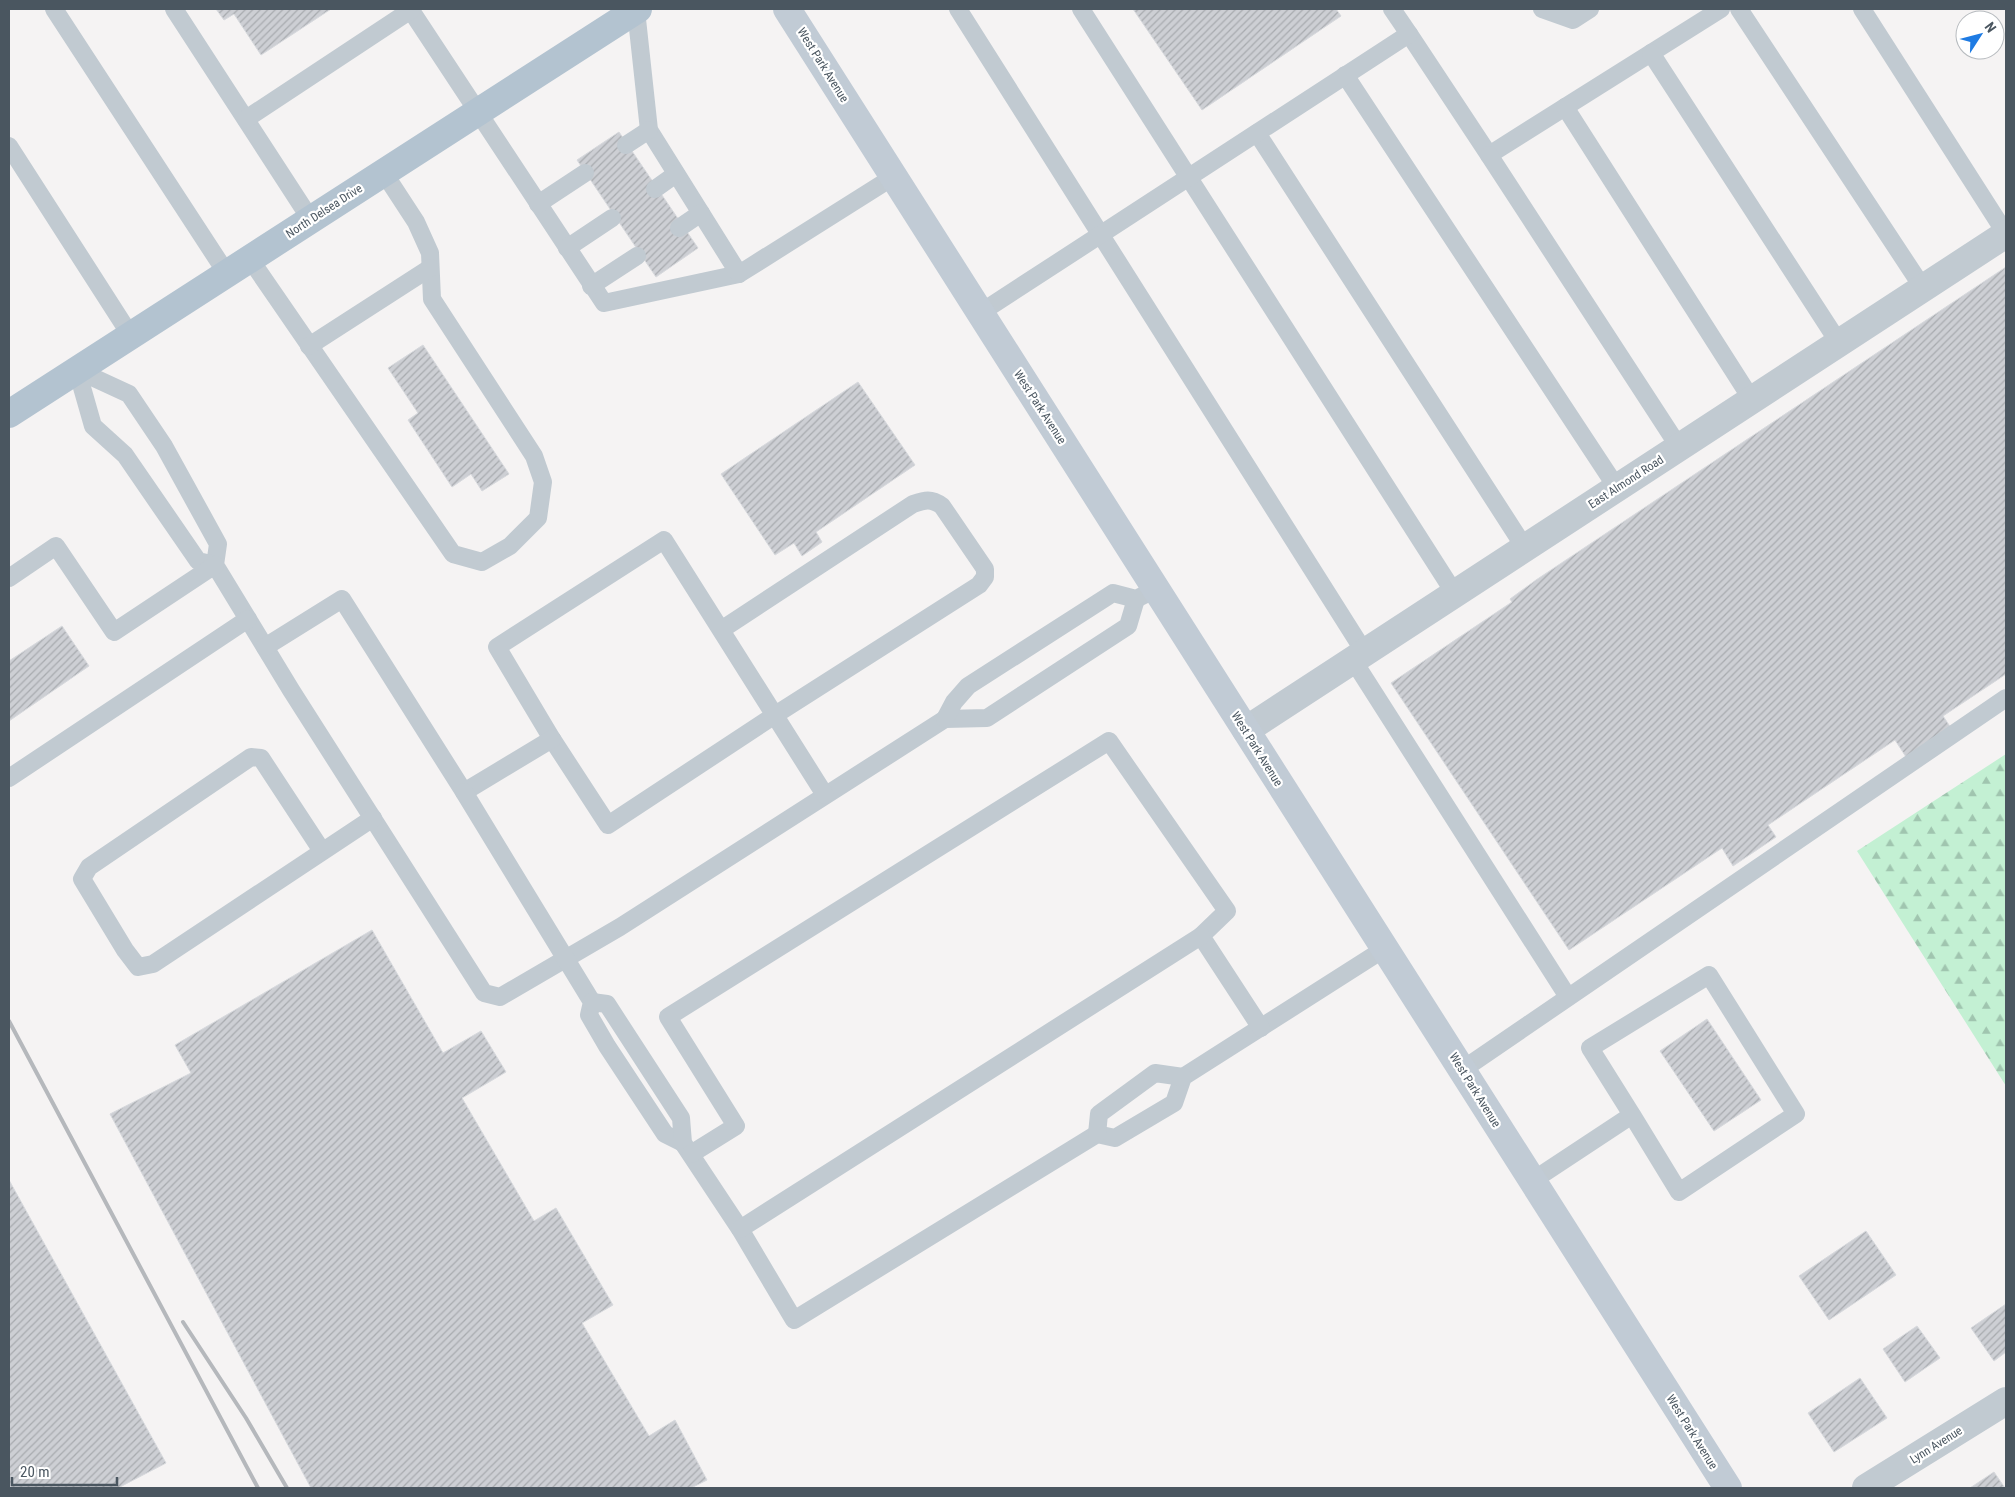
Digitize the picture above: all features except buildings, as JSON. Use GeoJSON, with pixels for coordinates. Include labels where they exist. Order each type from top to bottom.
{"type":"FeatureCollection","features":[{"type":"Feature","properties":{"kind":"main road","name":"West Park Avenue"},"geometry":{"type":"LineString","coordinates":[[788,9],[980,313],[1146,594],[1246,730],[1728,1488]]}},
{"type":"Feature","properties":{"kind":"main road","name":"North Delsea Drive"},"geometry":{"type":"LineString","coordinates":[[9,414],[637,10]]}},
{"type":"Feature","properties":{"kind":"street","name":"East Almond Road"},"geometry":{"type":"LineString","coordinates":[[1246,730],[2006,234]]}},
{"type":"Feature","properties":{"kind":"street","name":"Lynn Avenue"},"geometry":{"type":"LineString","coordinates":[[1866,1488],[2006,1401]]}},
{"type":"Feature","properties":{"kind":"lane"},"geometry":{"type":"LineString","coordinates":[[54,9],[227,274]]}},
{"type":"Feature","properties":{"kind":"lane"},"geometry":{"type":"LineString","coordinates":[[174,9],[311,220]]}},
{"type":"Feature","properties":{"kind":"lane"},"geometry":{"type":"LineString","coordinates":[[246,119],[410,9],[604,303],[739,274],[893,177]]}},
{"type":"Feature","properties":{"kind":"lane"},"geometry":{"type":"LineString","coordinates":[[958,9],[1102,234],[1568,998]]}},
{"type":"Feature","properties":{"kind":"lane"},"geometry":{"type":"LineString","coordinates":[[1081,9],[1455,594]]}},
{"type":"Feature","properties":{"kind":"lane"},"geometry":{"type":"LineString","coordinates":[[1392,9],[1679,447]]}},
{"type":"Feature","properties":{"kind":"lane"},"geometry":{"type":"LineString","coordinates":[[1542,9],[1573,20],[1590,9]]}},
{"type":"Feature","properties":{"kind":"lane"},"geometry":{"type":"LineString","coordinates":[[1489,155],[1721,9]]}},
{"type":"Feature","properties":{"kind":"lane"},"geometry":{"type":"LineString","coordinates":[[1739,9],[1923,288]]}},
{"type":"Feature","properties":{"kind":"lane"},"geometry":{"type":"LineString","coordinates":[[1862,9],[2006,234]]}},
{"type":"Feature","properties":{"kind":"lane"},"geometry":{"type":"LineString","coordinates":[[637,10],[649,130],[739,274]]}},
{"type":"Feature","properties":{"kind":"lane"},"geometry":{"type":"LineString","coordinates":[[980,313],[1409,34]]}},
{"type":"Feature","properties":{"kind":"lane"},"geometry":{"type":"LineString","coordinates":[[1651,53],[1839,343]]}},
{"type":"Feature","properties":{"kind":"lane"},"geometry":{"type":"LineString","coordinates":[[1346,75],[1617,488]]}},
{"type":"Feature","properties":{"kind":"lane"},"geometry":{"type":"LineString","coordinates":[[1565,107],[1752,400]]}},
{"type":"Feature","properties":{"kind":"lane"},"geometry":{"type":"LineString","coordinates":[[626,145],[649,130]]}},
{"type":"Feature","properties":{"kind":"lane"},"geometry":{"type":"LineString","coordinates":[[1257,133],[1525,548]]}},
{"type":"Feature","properties":{"kind":"lane"},"geometry":{"type":"LineString","coordinates":[[9,146],[131,336]]}},
{"type":"Feature","properties":{"kind":"lane"},"geometry":{"type":"LineString","coordinates":[[250,259],[453,554],[482,562],[510,546],[538,518],[543,482],[534,456],[432,299],[430,253],[416,222],[384,173]]}},
{"type":"Feature","properties":{"kind":"lane"},"geometry":{"type":"LineString","coordinates":[[538,204],[585,173]]}},
{"type":"Feature","properties":{"kind":"lane"},"geometry":{"type":"LineString","coordinates":[[655,189],[676,174]]}},
{"type":"Feature","properties":{"kind":"lane"},"geometry":{"type":"LineString","coordinates":[[680,228],[701,213]]}},
{"type":"Feature","properties":{"kind":"lane"},"geometry":{"type":"LineString","coordinates":[[567,248],[612,218]]}},
{"type":"Feature","properties":{"kind":"lane"},"geometry":{"type":"LineString","coordinates":[[591,286],[637,256]]}},
{"type":"Feature","properties":{"kind":"lane"},"geometry":{"type":"LineString","coordinates":[[309,346],[430,268]]}},
{"type":"Feature","properties":{"kind":"lane"},"geometry":{"type":"LineString","coordinates":[[77,370],[129,394],[164,446],[218,544],[215,565],[264,647],[484,993],[500,997],[620,927],[945,719],[954,702],[968,686],[1113,593],[1146,594],[1128,626],[987,718],[945,719]]}},
{"type":"Feature","properties":{"kind":"lane"},"geometry":{"type":"LineString","coordinates":[[77,370],[92,426],[125,455],[198,561],[215,565]]}},
{"type":"Feature","properties":{"kind":"lane"},"geometry":{"type":"LineString","coordinates":[[721,630],[913,504],[926,500],[934,500],[942,506],[985,568],[985,578],[979,585],[775,716],[608,825],[552,740],[497,647],[664,540],[721,630],[775,716],[825,795]]}},
{"type":"Feature","properties":{"kind":"lane"},"geometry":{"type":"LineString","coordinates":[[9,578],[56,546],[114,632],[215,565]]}},
{"type":"Feature","properties":{"kind":"lane"},"geometry":{"type":"LineString","coordinates":[[264,647],[342,598],[464,792],[592,1002],[589,1015],[607,1046],[665,1134],[687,1148],[740,1229],[794,1320],[1098,1134],[1115,1138],[1174,1103],[1183,1077],[1384,949]]}},
{"type":"Feature","properties":{"kind":"lane"},"geometry":{"type":"LineString","coordinates":[[9,778],[248,619]]}},
{"type":"Feature","properties":{"kind":"lane"},"geometry":{"type":"LineString","coordinates":[[1462,1070],[2006,698]]}},
{"type":"Feature","properties":{"kind":"lane"},"geometry":{"type":"LineString","coordinates":[[464,792],[552,740]]}},
{"type":"Feature","properties":{"kind":"lane"},"geometry":{"type":"LineString","coordinates":[[687,1148],[736,1126],[668,1017],[1109,740],[1227,911],[1201,936],[740,1229]]}},
{"type":"Feature","properties":{"kind":"lane"},"geometry":{"type":"LineString","coordinates":[[322,851],[261,758],[251,757],[89,867],[82,879],[138,967],[153,964],[372,818]]}},
{"type":"Feature","properties":{"kind":"lane"},"geometry":{"type":"LineString","coordinates":[[1201,936],[1261,1028]]}},
{"type":"Feature","properties":{"kind":"lane"},"geometry":{"type":"LineString","coordinates":[[1709,975],[1796,1114],[1679,1192],[1632,1115],[1590,1048],[1709,975]]}},
{"type":"Feature","properties":{"kind":"lane"},"geometry":{"type":"LineString","coordinates":[[1098,1134],[1098,1114],[1155,1073],[1183,1077]]}},
{"type":"Feature","properties":{"kind":"lane"},"geometry":{"type":"LineString","coordinates":[[1532,1181],[1632,1115]]}},
{"type":"Feature","properties":{"kind":"green space"},"geometry":{"type":"Polygon","coordinates":[[[2006,754],[2006,1086],[1857,851],[2006,754]]]}},
{"type":"Feature","properties":{"kind":"railway"},"geometry":{"type":"LineString","coordinates":[[9,1021],[258,1488]]}},
{"type":"Feature","properties":{"kind":"railway"},"geometry":{"type":"LineString","coordinates":[[183,1322],[246,1418],[287,1488]]}}]}
